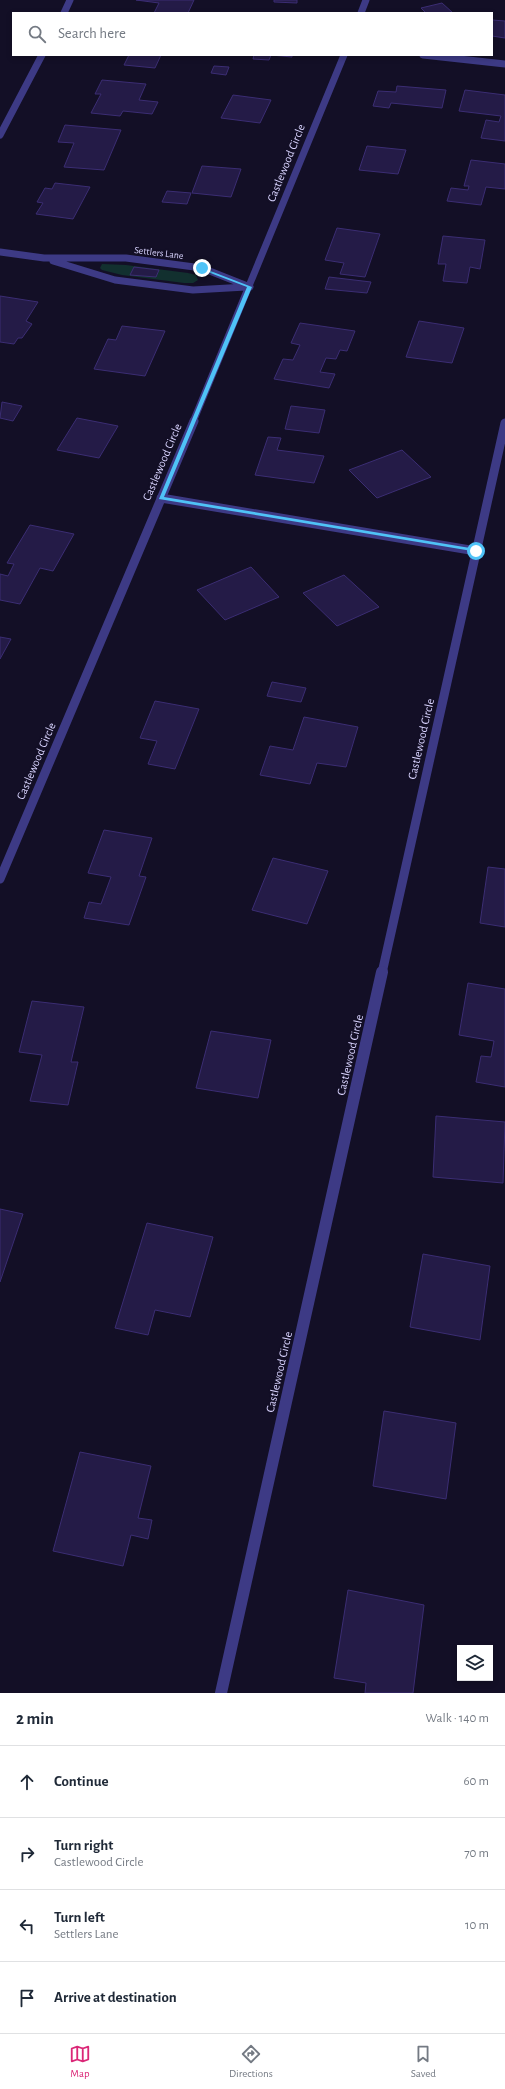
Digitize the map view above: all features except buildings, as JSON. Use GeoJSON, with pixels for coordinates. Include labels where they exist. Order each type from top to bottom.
{"type":"FeatureCollection","features":[{"type":"Feature","properties":{"kind":"street"},"geometry":{"type":"LineString","coordinates":[[64,12],[70,0]]}},
{"type":"Feature","properties":{"kind":"street"},"geometry":{"type":"LineString","coordinates":[[361,12],[366,0]]}},
{"type":"Feature","properties":{"kind":"street"},"geometry":{"type":"LineString","coordinates":[[0,135],[41,56]]}},
{"type":"Feature","properties":{"kind":"street","name":"Castlewood Circle"},"geometry":{"type":"LineString","coordinates":[[0,879],[250,287],[344,56]]}},
{"type":"Feature","properties":{"kind":"street"},"geometry":{"type":"LineString","coordinates":[[432,56],[505,64]]}},
{"type":"Feature","properties":{"kind":"street","name":"Settlers Lane"},"geometry":{"type":"LineString","coordinates":[[0,252],[44,258],[126,258],[202,268],[250,287]]}},
{"type":"Feature","properties":{"kind":"street","name":"Settlers Lane"},"geometry":{"type":"LineString","coordinates":[[44,258],[115,280],[193,290],[250,287]]}},
{"type":"Feature","properties":{"kind":"street","name":"Castlewood Circle"},"geometry":{"type":"LineString","coordinates":[[221,1693],[505,424]]}},
{"type":"Feature","properties":{"kind":"street"},"geometry":{"type":"LineString","coordinates":[[161,498],[476,551]]}},
{"type":"Feature","properties":{"kind":"green space"},"geometry":{"type":"Polygon","coordinates":[[[102,264],[126,265],[188,273],[196,275],[198,280],[193,283],[184,283],[122,275],[102,270],[100,268],[102,264]]]}},
{"type":"Feature","properties":{"kind":"route"},"geometry":{"type":"LineString","coordinates":[[202,268],[250,287],[161,498],[476,551]]}}]}
